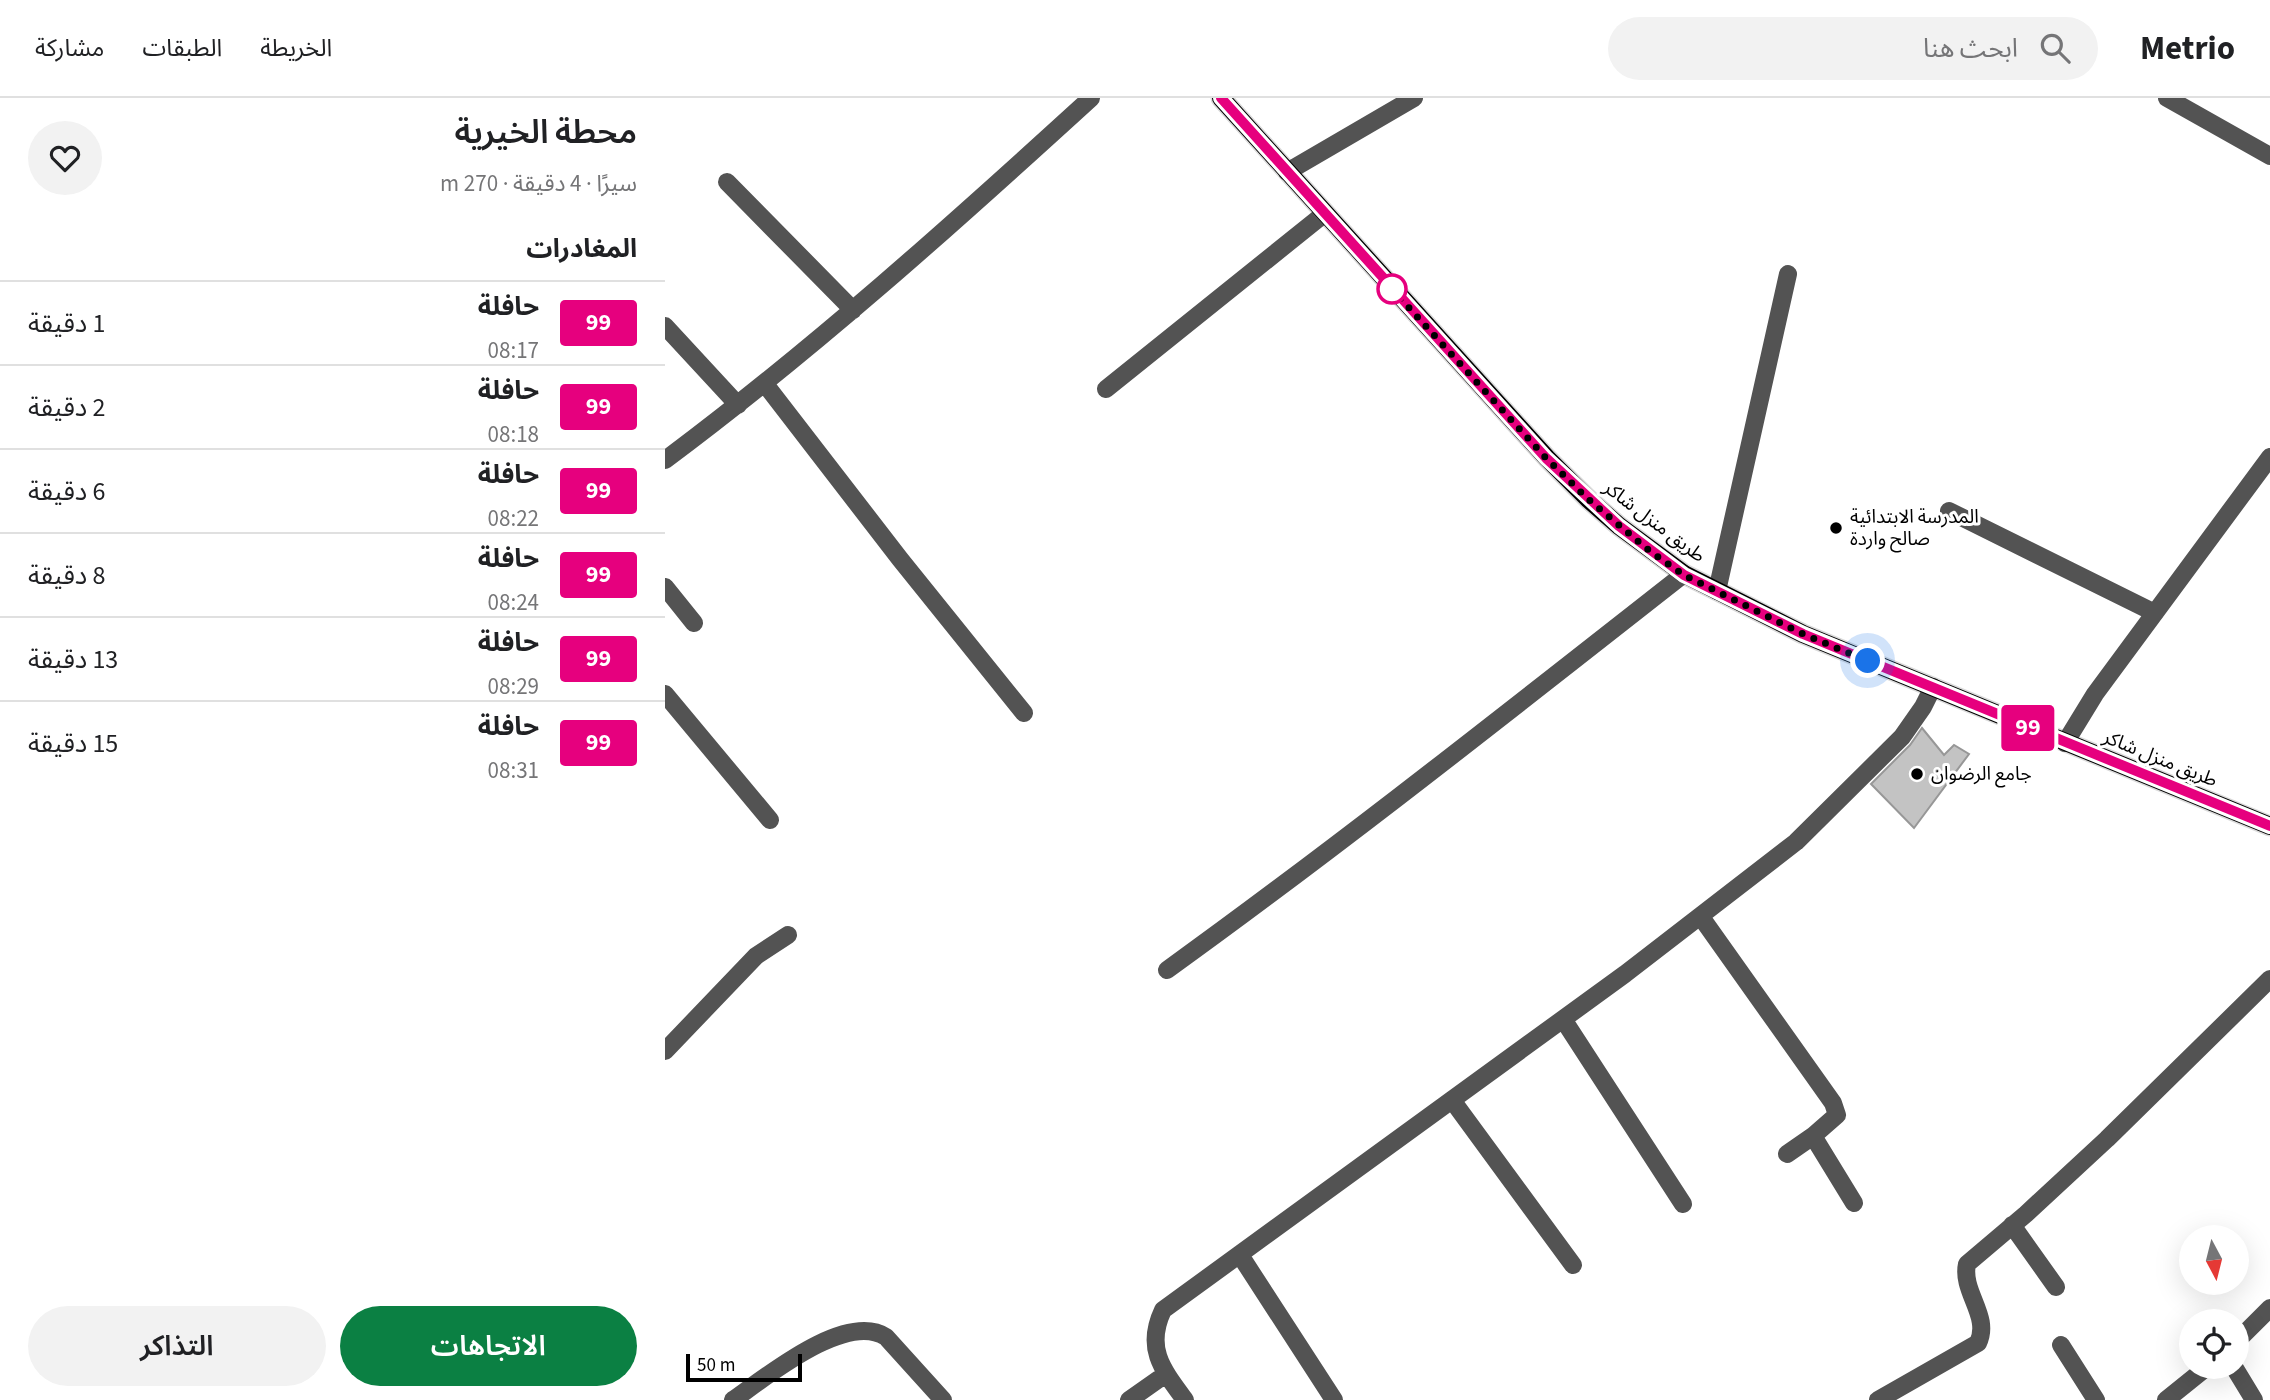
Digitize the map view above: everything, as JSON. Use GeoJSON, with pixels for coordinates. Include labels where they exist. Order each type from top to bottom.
{"type":"FeatureCollection","features":[{"type":"Feature","properties":{"kind":"main road","name":"طريق منزل شاكر"},"geometry":{"type":"LineString","coordinates":[[1221,98],[1546,458],[1619,526],[1684,575],[1803,634],[2270,826]]}},
{"type":"Feature","properties":{"kind":"street"},"geometry":{"type":"LineString","coordinates":[[665,460],[765,384],[909,264],[1091,98]]}},
{"type":"Feature","properties":{"kind":"street"},"geometry":{"type":"LineString","coordinates":[[1287,173],[1414,98]]}},
{"type":"Feature","properties":{"kind":"street"},"geometry":{"type":"LineString","coordinates":[[2167,98],[2270,156]]}},
{"type":"Feature","properties":{"kind":"street"},"geometry":{"type":"LineString","coordinates":[[727,182],[853,310]]}},
{"type":"Feature","properties":{"kind":"street"},"geometry":{"type":"LineString","coordinates":[[1106,389],[1324,214]]}},
{"type":"Feature","properties":{"kind":"street"},"geometry":{"type":"LineString","coordinates":[[1717,591],[1788,274]]}},
{"type":"Feature","properties":{"kind":"street"},"geometry":{"type":"LineString","coordinates":[[665,326],[738,405]]}},
{"type":"Feature","properties":{"kind":"street"},"geometry":{"type":"LineString","coordinates":[[765,384],[900,559],[1024,713]]}},
{"type":"Feature","properties":{"kind":"street"},"geometry":{"type":"LineString","coordinates":[[2065,743],[2095,694],[2270,457]]}},
{"type":"Feature","properties":{"kind":"street"},"geometry":{"type":"LineString","coordinates":[[1949,511],[2155,613]]}},
{"type":"Feature","properties":{"kind":"street"},"geometry":{"type":"LineString","coordinates":[[1167,970],[1361,827],[1447,757],[1684,575]]}},
{"type":"Feature","properties":{"kind":"street"},"geometry":{"type":"LineString","coordinates":[[665,587],[694,623]]}},
{"type":"Feature","properties":{"kind":"street"},"geometry":{"type":"LineString","coordinates":[[1185,1400],[1165,1374],[1154,1342],[1156,1325],[1163,1310],[1563,1019],[1796,842],[1902,737],[1933,687]]}},
{"type":"Feature","properties":{"kind":"street"},"geometry":{"type":"LineString","coordinates":[[665,694],[770,820]]}},
{"type":"Feature","properties":{"kind":"street"},"geometry":{"type":"LineString","coordinates":[[1701,916],[1833,1103],[1837,1115],[1787,1154]]}},
{"type":"Feature","properties":{"kind":"street"},"geometry":{"type":"LineString","coordinates":[[665,1051],[756,956],[789,935]]}},
{"type":"Feature","properties":{"kind":"street"},"geometry":{"type":"LineString","coordinates":[[1878,1400],[1978,1343],[1983,1334],[1982,1323],[1966,1281],[1967,1264],[2262,998],[2270,979]]}},
{"type":"Feature","properties":{"kind":"street"},"geometry":{"type":"LineString","coordinates":[[1563,1019],[1683,1204]]}},
{"type":"Feature","properties":{"kind":"street"},"geometry":{"type":"LineString","coordinates":[[1452,1100],[1573,1265]]}},
{"type":"Feature","properties":{"kind":"street"},"geometry":{"type":"LineString","coordinates":[[1813,1136],[1854,1203]]}},
{"type":"Feature","properties":{"kind":"street"},"geometry":{"type":"LineString","coordinates":[[2012,1225],[2056,1287]]}},
{"type":"Feature","properties":{"kind":"street"},"geometry":{"type":"LineString","coordinates":[[1240,1255],[1334,1400]]}},
{"type":"Feature","properties":{"kind":"street"},"geometry":{"type":"LineString","coordinates":[[2249,1329],[2270,1308]]}},
{"type":"Feature","properties":{"kind":"street"},"geometry":{"type":"LineString","coordinates":[[733,1400],[800,1354],[828,1339],[860,1332],[879,1332],[943,1400]]}},
{"type":"Feature","properties":{"kind":"street"},"geometry":{"type":"LineString","coordinates":[[2061,1345],[2096,1400]]}},
{"type":"Feature","properties":{"kind":"street"},"geometry":{"type":"LineString","coordinates":[[1129,1400],[1165,1374]]}},
{"type":"Feature","properties":{"kind":"street"},"geometry":{"type":"LineString","coordinates":[[2166,1400],[2192,1379]]}},
{"type":"Feature","properties":{"kind":"street"},"geometry":{"type":"LineString","coordinates":[[2241,1379],[2254,1400]]}},
{"type":"Feature","properties":{"kind":"building"},"geometry":{"type":"Polygon","coordinates":[[[1922,728],[1944,755],[1954,745],[1969,754],[1914,828],[1871,784],[1910,745],[1922,728]]]}},
{"type":"Feature","properties":{"kind":"bus line","name":"99"},"geometry":{"type":"LineString","coordinates":[[1221,98],[1546,458],[1619,526],[1684,575],[1803,634],[2270,826]]}},
{"type":"Feature","properties":{"kind":"place","name":"المدرسة الابتدائية صالح واردة"},"geometry":{"type":"Point","coordinates":[1836,528]}},
{"type":"Feature","properties":{"kind":"place","name":"جامع الرضوان"},"geometry":{"type":"Point","coordinates":[1917,774]}},
{"type":"Feature","properties":{"kind":"route"},"geometry":{"type":"LineString","coordinates":[[1392,289],[1546,458],[1588,499],[1651,552],[1684,575],[1803,634],[1868,661]]}}]}
